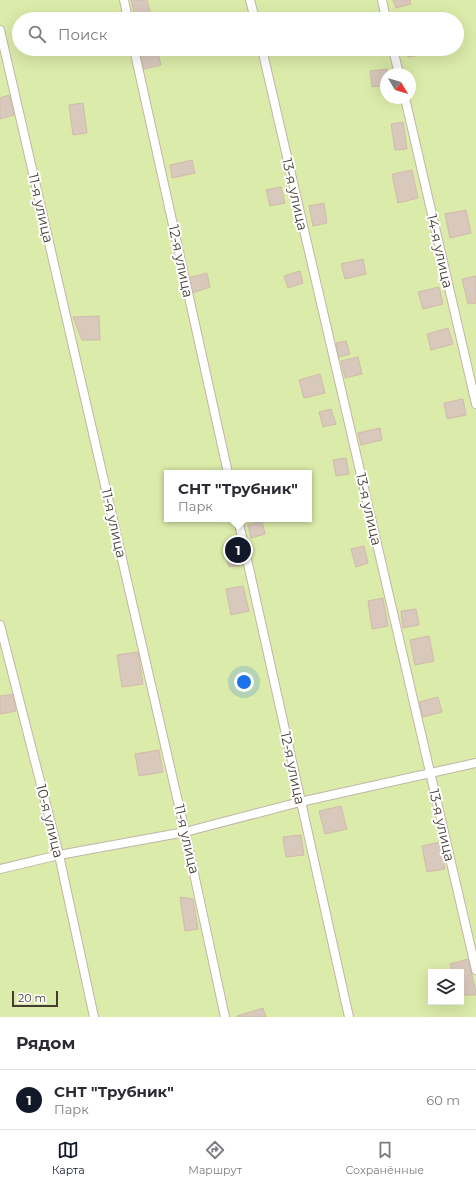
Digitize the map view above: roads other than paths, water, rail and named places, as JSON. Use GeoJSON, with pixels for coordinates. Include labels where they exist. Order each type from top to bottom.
{"type":"FeatureCollection","features":[{"type":"Feature","properties":{"kind":"lane"},"geometry":{"type":"LineString","coordinates":[[124,0],[127,12]]}},
{"type":"Feature","properties":{"kind":"lane"},"geometry":{"type":"LineString","coordinates":[[250,0],[253,12]]}},
{"type":"Feature","properties":{"kind":"lane"},"geometry":{"type":"LineString","coordinates":[[382,0],[385,12]]}},
{"type":"Feature","properties":{"kind":"lane","name":"11-я улица"},"geometry":{"type":"LineString","coordinates":[[0,30],[185,832],[225,1017]]}},
{"type":"Feature","properties":{"kind":"lane","name":"12-я улица"},"geometry":{"type":"LineString","coordinates":[[136,56],[227,470]]}},
{"type":"Feature","properties":{"kind":"lane","name":"13-я улица"},"geometry":{"type":"LineString","coordinates":[[264,56],[476,970]]}},
{"type":"Feature","properties":{"kind":"lane"},"geometry":{"type":"LineString","coordinates":[[395,56],[398,68]]}},
{"type":"Feature","properties":{"kind":"lane","name":"14-я улица"},"geometry":{"type":"LineString","coordinates":[[406,104],[476,404]]}},
{"type":"Feature","properties":{"kind":"lane","name":"12-я улица"},"geometry":{"type":"LineString","coordinates":[[239,522],[349,1017]]}},
{"type":"Feature","properties":{"kind":"lane","name":"10-я улица"},"geometry":{"type":"LineString","coordinates":[[0,625],[58,855],[94,1017]]}},
{"type":"Feature","properties":{"kind":"lane"},"geometry":{"type":"LineString","coordinates":[[0,869],[58,855],[185,832],[300,802],[476,763]]}},
{"type":"Feature","properties":{"kind":"place","name":"СНТ \"Трубник\""},"geometry":{"type":"Point","coordinates":[238,550]}}]}
